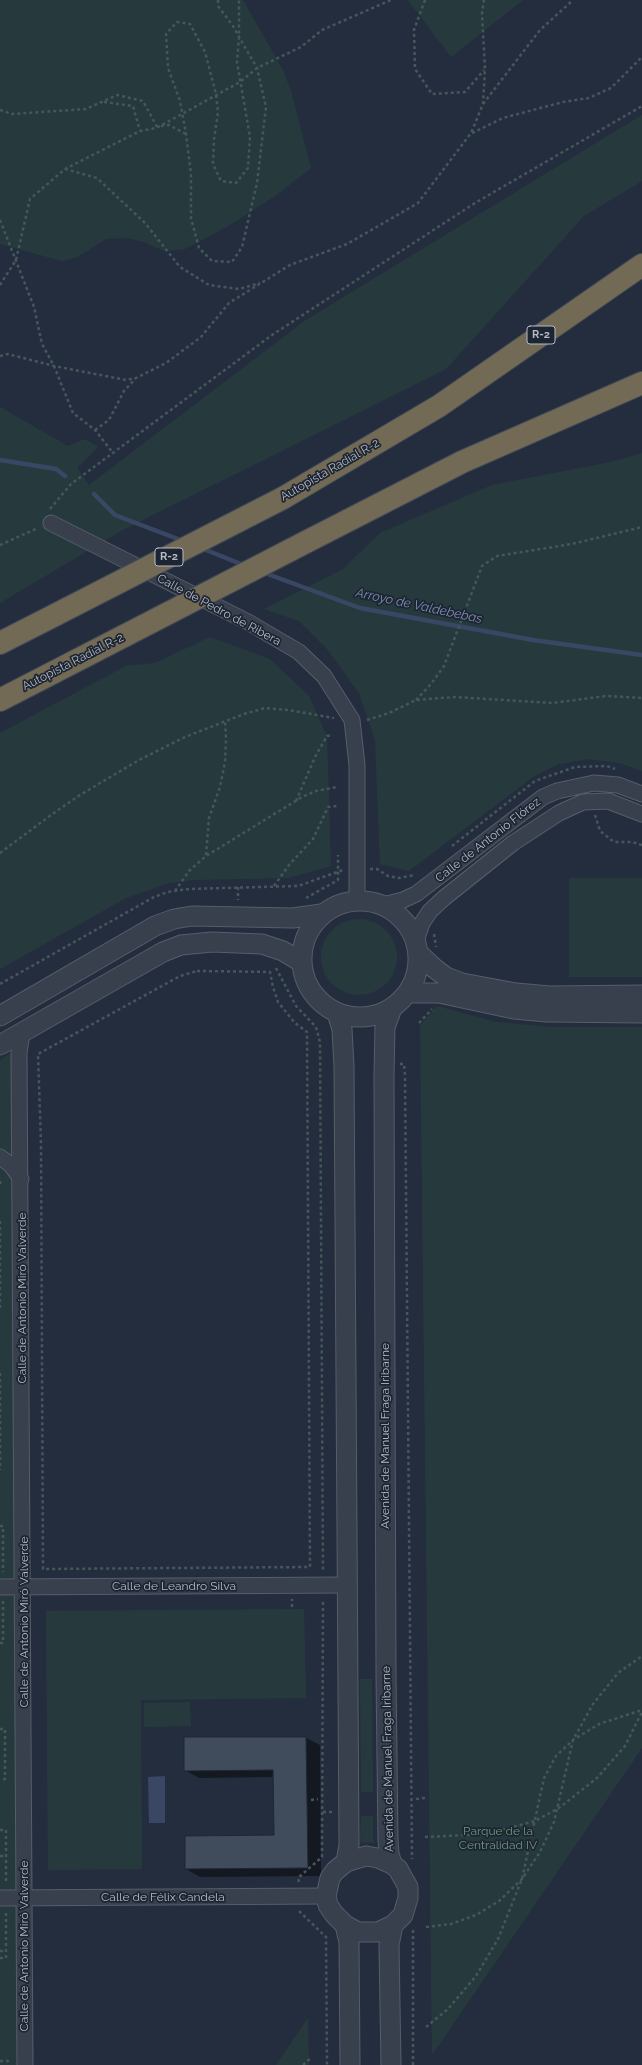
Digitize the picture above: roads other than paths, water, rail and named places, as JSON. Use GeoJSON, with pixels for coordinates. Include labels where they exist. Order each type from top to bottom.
{"type":"FeatureCollection","features":[{"type":"Feature","properties":{"kind":"highway","name":"Autopista Radial R-2"},"geometry":{"type":"LineString","coordinates":[[0,643],[283,498],[439,406],[642,265]]}},
{"type":"Feature","properties":{"kind":"highway","name":"Autopista Radial R-2"},"geometry":{"type":"LineString","coordinates":[[0,700],[462,462],[642,383]]}},
{"type":"Feature","properties":{"kind":"street","name":"Calle de Pedro de Ribera"},"geometry":{"type":"LineString","coordinates":[[50,523],[248,622],[299,652],[324,676],[352,720],[357,765],[357,900]]}},
{"type":"Feature","properties":{"kind":"street","name":"Calle de Antonio Flórez"},"geometry":{"type":"LineString","coordinates":[[383,905],[403,900],[416,894],[543,797],[552,793],[594,783],[618,785],[642,794]]}},
{"type":"Feature","properties":{"kind":"street","name":"Calle de Antonio Flórez"},"geometry":{"type":"LineString","coordinates":[[417,947],[422,923],[430,911],[439,902],[513,843],[559,813],[582,802],[608,802],[642,814]]}},
{"type":"Feature","properties":{"kind":"street"},"geometry":{"type":"LineString","coordinates":[[417,947],[417,971],[407,993],[392,1008],[374,1016],[356,1018],[337,1013],[323,1005],[312,993],[304,978],[301,962],[302,946],[307,932],[321,914],[332,907],[357,900],[383,905],[397,914],[408,926],[417,947],[434,968],[446,977],[462,983],[549,996],[642,995]]}},
{"type":"Feature","properties":{"kind":"street"},"geometry":{"type":"LineString","coordinates":[[0,1016],[155,926],[174,919],[192,916],[293,918],[321,914]]}},
{"type":"Feature","properties":{"kind":"street"},"geometry":{"type":"LineString","coordinates":[[0,1045],[163,952],[181,945],[212,942],[262,944],[283,951],[301,962]]}},
{"type":"Feature","properties":{"kind":"street"},"geometry":{"type":"LineString","coordinates":[[407,993],[439,992],[514,1008],[547,1012],[642,1013]]}},
{"type":"Feature","properties":{"kind":"street","name":"Avenida de Manuel Fraga Iribarne"},"geometry":{"type":"LineString","coordinates":[[392,1008],[385,1027],[384,1107],[386,1676],[388,1840],[389,1854],[392,1864]]}},
{"type":"Feature","properties":{"kind":"street"},"geometry":{"type":"LineString","coordinates":[[337,1013],[342,1029],[343,1049],[349,1845],[346,1862]]}},
{"type":"Feature","properties":{"kind":"street","name":"Calle de Antonio Miró Valverde"},"geometry":{"type":"LineString","coordinates":[[22,1033],[19,1053],[24,1587],[25,2065]]}},
{"type":"Feature","properties":{"kind":"street"},"geometry":{"type":"LineString","coordinates":[[0,1157],[11,1165],[21,1179]]}},
{"type":"Feature","properties":{"kind":"street","name":"Calle de Leandro Silva"},"geometry":{"type":"LineString","coordinates":[[0,1587],[347,1585]]}},
{"type":"Feature","properties":{"kind":"street"},"geometry":{"type":"LineString","coordinates":[[366,1856],[378,1858],[392,1864],[404,1878],[408,1887],[408,1898],[403,1915],[393,1925],[378,1932],[358,1932],[345,1925],[334,1914],[328,1905],[326,1896],[330,1878],[335,1870],[346,1862],[366,1856]]}},
{"type":"Feature","properties":{"kind":"street","name":"Calle de Félix Candela"},"geometry":{"type":"LineString","coordinates":[[0,1898],[326,1896]]}},
{"type":"Feature","properties":{"kind":"street"},"geometry":{"type":"LineString","coordinates":[[345,1925],[349,1942],[350,2065]]}},
{"type":"Feature","properties":{"kind":"street"},"geometry":{"type":"LineString","coordinates":[[391,2065],[389,1945],[393,1925]]}},
{"type":"Feature","properties":{"kind":"water"},"geometry":{"type":"Polygon","coordinates":[[[165,1776],[165,1823],[149,1823],[148,1777],[165,1776]]]}},
{"type":"Feature","properties":{"kind":"waterway","name":"Arroyo de Valdebebas"},"geometry":{"type":"LineString","coordinates":[[0,460],[56,469],[65,476]]}},
{"type":"Feature","properties":{"kind":"waterway","name":"Arroyo de Valdebebas"},"geometry":{"type":"LineString","coordinates":[[94,494],[115,515],[183,541]]}},
{"type":"Feature","properties":{"kind":"waterway","name":"Arroyo de Valdebebas"},"geometry":{"type":"LineString","coordinates":[[201,548],[246,566]]}},
{"type":"Feature","properties":{"kind":"waterway","name":"Arroyo de Valdebebas"},"geometry":{"type":"LineString","coordinates":[[262,572],[360,608],[533,640],[642,655]]}},
{"type":"Feature","properties":{"kind":"park label","name":"Parque de la Centralidad IV"},"geometry":{"type":"Point","coordinates":[498,1838]}}]}
